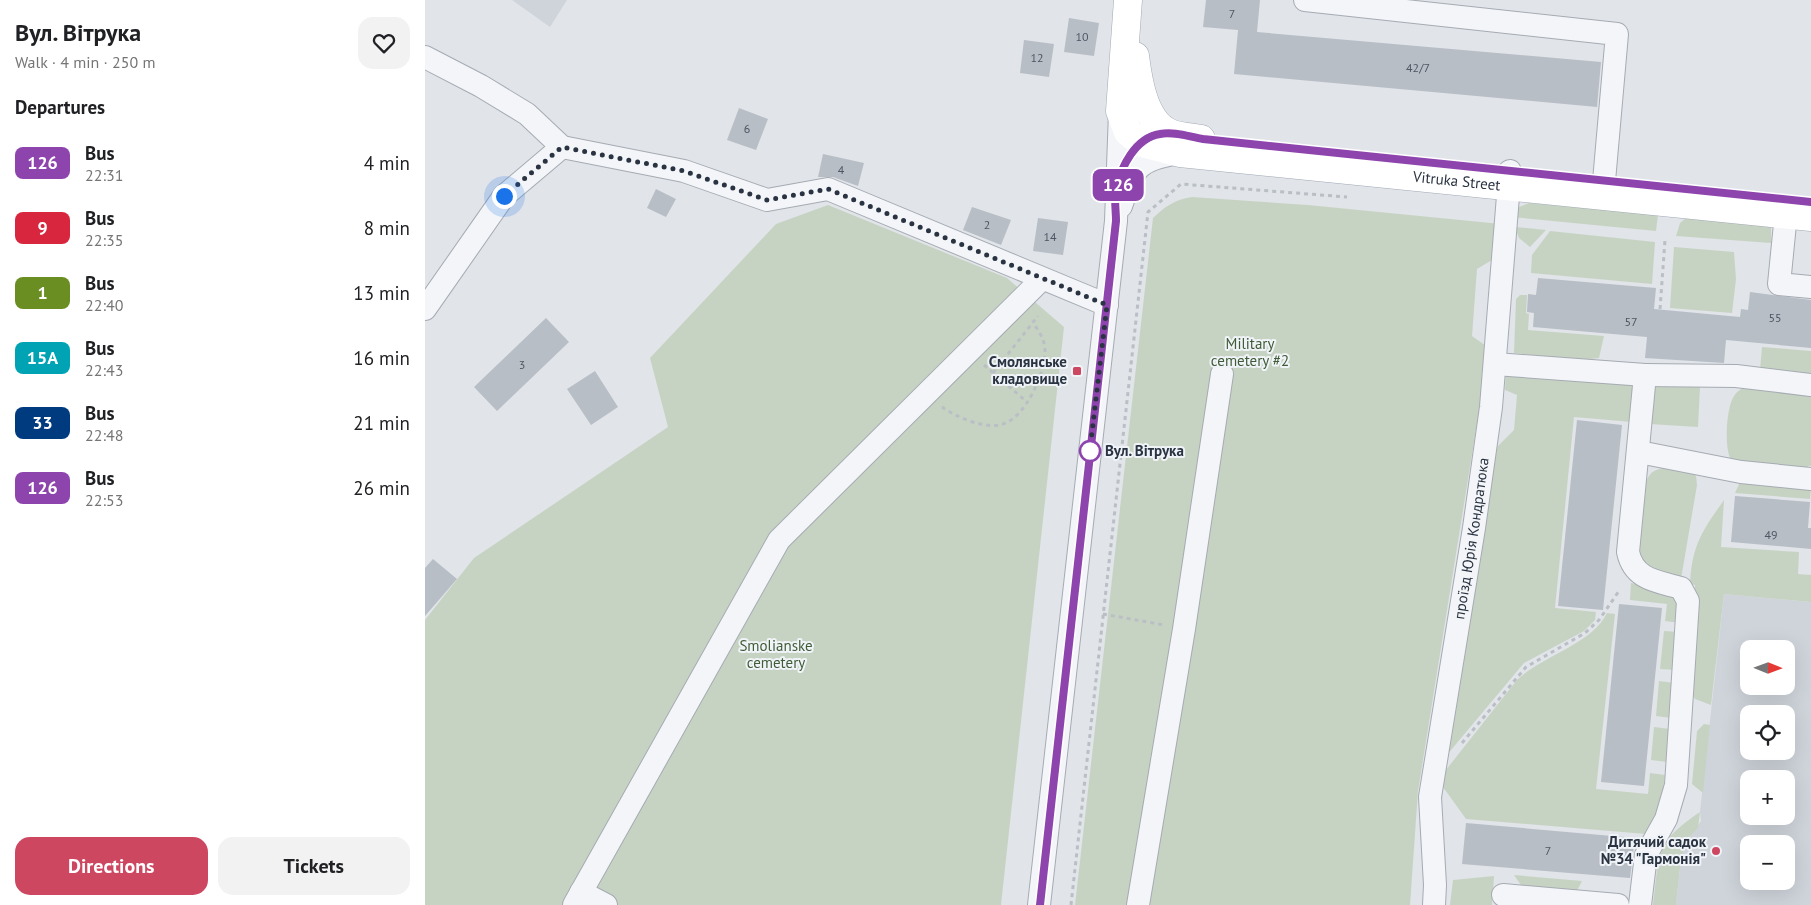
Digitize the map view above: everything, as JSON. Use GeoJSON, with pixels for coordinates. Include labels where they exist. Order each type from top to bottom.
{"type":"FeatureCollection","features":[{"type":"Feature","properties":{"kind":"main road"},"geometry":{"type":"LineString","coordinates":[[1128,0],[1129,137]]}},
{"type":"Feature","properties":{"kind":"main road"},"geometry":{"type":"LineString","coordinates":[[1139,0],[1135,54],[1139,86],[1159,125],[1175,143]]}},
{"type":"Feature","properties":{"kind":"main road","name":"Vitruka Street"},"geometry":{"type":"LineString","coordinates":[[1129,137],[1510,179],[1799,216]]}},
{"type":"Feature","properties":{"kind":"main road"},"geometry":{"type":"LineString","coordinates":[[1510,179],[1604,181],[1811,202]]}},
{"type":"Feature","properties":{"kind":"street"},"geometry":{"type":"LineString","coordinates":[[1305,0],[1617,34],[1604,181]]}},
{"type":"Feature","properties":{"kind":"street"},"geometry":{"type":"LineString","coordinates":[[1039,905],[1118,206],[1129,137],[1135,54]]}},
{"type":"Feature","properties":{"kind":"street"},"geometry":{"type":"LineString","coordinates":[[425,58],[481,86],[527,114],[562,147],[684,171],[767,200],[828,189],[1107,305]]}},
{"type":"Feature","properties":{"kind":"street"},"geometry":{"type":"LineString","coordinates":[[1118,206],[1129,137]]}},
{"type":"Feature","properties":{"kind":"street"},"geometry":{"type":"LineString","coordinates":[[1118,206],[1129,182],[1140,166],[1175,143]]}},
{"type":"Feature","properties":{"kind":"street"},"geometry":{"type":"LineString","coordinates":[[425,309],[504,196],[562,147]]}},
{"type":"Feature","properties":{"kind":"street","name":"проїзд Юрія Кондратюка"},"geometry":{"type":"LineString","coordinates":[[1434,905],[1435,885],[1430,797],[1474,528],[1491,407],[1510,179]]}},
{"type":"Feature","properties":{"kind":"street"},"geometry":{"type":"LineString","coordinates":[[1799,216],[1779,284],[1811,287]]}},
{"type":"Feature","properties":{"kind":"street"},"geometry":{"type":"LineString","coordinates":[[606,905],[577,898],[779,540],[1042,279]]}},
{"type":"Feature","properties":{"kind":"street"},"geometry":{"type":"LineString","coordinates":[[1495,364],[1645,375],[1736,376],[1811,385]]}},
{"type":"Feature","properties":{"kind":"street"},"geometry":{"type":"LineString","coordinates":[[1138,905],[1184,629],[1222,374]]}},
{"type":"Feature","properties":{"kind":"street"},"geometry":{"type":"LineString","coordinates":[[1640,905],[1646,855],[1666,819],[1676,785],[1688,601],[1681,588],[1647,578],[1636,572],[1630,563],[1628,552],[1645,375]]}},
{"type":"Feature","properties":{"kind":"street"},"geometry":{"type":"LineString","coordinates":[[1639,452],[1741,472],[1811,479]]}},
{"type":"Feature","properties":{"kind":"street"},"geometry":{"type":"LineString","coordinates":[[1503,895],[1618,905]]}},
{"type":"Feature","properties":{"kind":"path"},"geometry":{"type":"LineString","coordinates":[[1071,905],[1148,212],[1181,184],[1350,197]]}},
{"type":"Feature","properties":{"kind":"path"},"geometry":{"type":"LineString","coordinates":[[1660,310],[1665,240]]}},
{"type":"Feature","properties":{"kind":"path"},"geometry":{"type":"LineString","coordinates":[[993,372],[1063,287]]}},
{"type":"Feature","properties":{"kind":"path"},"geometry":{"type":"LineString","coordinates":[[925,395],[949,412],[991,426],[1004,424],[1014,418],[1038,384],[1045,350],[1041,334],[1033,323]]}},
{"type":"Feature","properties":{"kind":"path"},"geometry":{"type":"LineString","coordinates":[[968,352],[1027,402]]}},
{"type":"Feature","properties":{"kind":"path"},"geometry":{"type":"LineString","coordinates":[[1459,747],[1526,667],[1585,632],[1599,620],[1619,591]]}},
{"type":"Feature","properties":{"kind":"path"},"geometry":{"type":"LineString","coordinates":[[1103,614],[1184,629]]}},
{"type":"Feature","properties":{"kind":"shaded area"},"geometry":{"type":"Polygon","coordinates":[[[512,0],[567,0],[550,27],[512,0]]]}},
{"type":"Feature","properties":{"kind":"shaded area"},"geometry":{"type":"Polygon","coordinates":[[[1724,594],[1811,602],[1811,905],[1676,905],[1681,858],[1689,837],[1701,821],[1700,812],[1724,594]]]}},
{"type":"Feature","properties":{"kind":"green space","name":"Military cemetery #2"},"geometry":{"type":"Polygon","coordinates":[[[1192,197],[1308,205],[1501,224],[1497,257],[1477,269],[1472,336],[1489,348],[1418,791],[1410,905],[1075,905],[1153,218],[1171,204],[1192,197]]]}},
{"type":"Feature","properties":{"kind":"green space"},"geometry":{"type":"Polygon","coordinates":[[[1529,203],[1658,215],[1656,231],[1512,217],[1517,208],[1529,203]]]}},
{"type":"Feature","properties":{"kind":"green space","name":"Smolianske cemetery"},"geometry":{"type":"Polygon","coordinates":[[[828,205],[1007,278],[1064,327],[1001,905],[425,905],[425,620],[474,558],[668,427],[650,358],[776,224],[828,205]]]}},
{"type":"Feature","properties":{"kind":"green space"},"geometry":{"type":"Polygon","coordinates":[[[1686,218],[1771,227],[1771,243],[1676,236],[1680,223],[1686,218]]]}},
{"type":"Feature","properties":{"kind":"green space"},"geometry":{"type":"Polygon","coordinates":[[[1515,227],[1546,230],[1530,247],[1519,238],[1515,227]]]}},
{"type":"Feature","properties":{"kind":"green space"},"geometry":{"type":"Polygon","coordinates":[[[1550,231],[1655,242],[1652,284],[1531,273],[1532,255],[1550,231]]]}},
{"type":"Feature","properties":{"kind":"green space"},"geometry":{"type":"Polygon","coordinates":[[[1674,247],[1734,252],[1736,279],[1732,313],[1670,308],[1674,247]]]}},
{"type":"Feature","properties":{"kind":"green space"},"geometry":{"type":"Polygon","coordinates":[[[1520,295],[1527,295],[1526,313],[1529,314],[1528,330],[1604,336],[1599,358],[1580,360],[1514,353],[1516,299],[1520,295]]]}},
{"type":"Feature","properties":{"kind":"green space"},"geometry":{"type":"Polygon","coordinates":[[[1762,347],[1811,351],[1811,375],[1760,370],[1762,347]]]}},
{"type":"Feature","properties":{"kind":"green space"},"geometry":{"type":"Polygon","coordinates":[[[1506,371],[1635,384],[1632,422],[1574,417],[1555,608],[1596,612],[1595,620],[1584,631],[1524,663],[1446,756],[1496,448],[1514,430],[1517,395],[1505,390],[1506,371]]]}},
{"type":"Feature","properties":{"kind":"green space"},"geometry":{"type":"Polygon","coordinates":[[[1654,384],[1700,387],[1698,427],[1650,424],[1654,384]]]}},
{"type":"Feature","properties":{"kind":"green space"},"geometry":{"type":"Polygon","coordinates":[[[1746,386],[1811,392],[1811,466],[1808,466],[1807,473],[1731,460],[1727,447],[1729,409],[1735,394],[1746,386]]]}},
{"type":"Feature","properties":{"kind":"green space"},"geometry":{"type":"Polygon","coordinates":[[[1666,467],[1691,471],[1696,476],[1697,485],[1681,579],[1661,574],[1646,566],[1643,562],[1639,545],[1641,505],[1646,483],[1652,472],[1666,467]]]}},
{"type":"Feature","properties":{"kind":"green space"},"geometry":{"type":"Polygon","coordinates":[[[1741,480],[1811,487],[1810,499],[1735,493],[1741,480]]]}},
{"type":"Feature","properties":{"kind":"green space"},"geometry":{"type":"Polygon","coordinates":[[[1724,500],[1721,547],[1799,552],[1798,574],[1811,575],[1811,602],[1724,594],[1711,705],[1695,699],[1691,692],[1695,585],[1690,584],[1693,559],[1699,539],[1724,500]]]}},
{"type":"Feature","properties":{"kind":"green space"},"geometry":{"type":"Polygon","coordinates":[[[1631,583],[1677,593],[1680,623],[1665,621],[1667,604],[1630,600],[1631,583]]]}},
{"type":"Feature","properties":{"kind":"green space"},"geometry":{"type":"Polygon","coordinates":[[[1607,613],[1615,614],[1596,789],[1648,794],[1650,773],[1665,775],[1661,802],[1646,834],[1466,819],[1438,780],[1517,680],[1539,664],[1590,633],[1600,624],[1607,613]]]}},
{"type":"Feature","properties":{"kind":"green space"},"geometry":{"type":"Polygon","coordinates":[[[1664,631],[1679,632],[1676,670],[1660,669],[1664,631]]]}},
{"type":"Feature","properties":{"kind":"green space"},"geometry":{"type":"Polygon","coordinates":[[[1659,681],[1675,683],[1671,718],[1656,716],[1659,681]]]}},
{"type":"Feature","properties":{"kind":"green space"},"geometry":{"type":"Polygon","coordinates":[[[1704,724],[1710,725],[1703,793],[1692,784],[1697,731],[1704,724]]]}},
{"type":"Feature","properties":{"kind":"green space"},"geometry":{"type":"Polygon","coordinates":[[[1654,727],[1670,729],[1667,762],[1651,760],[1654,727]]]}},
{"type":"Feature","properties":{"kind":"green space"},"geometry":{"type":"Polygon","coordinates":[[[1700,812],[1698,828],[1689,837],[1681,858],[1676,905],[1653,905],[1659,861],[1667,841],[1674,832],[1700,812]]]}},
{"type":"Feature","properties":{"kind":"green space"},"geometry":{"type":"Polygon","coordinates":[[[1514,875],[1582,881],[1576,893],[1523,888],[1514,875]]]}},
{"type":"Feature","properties":{"kind":"green space"},"geometry":{"type":"Polygon","coordinates":[[[1494,876],[1492,905],[1450,905],[1453,880],[1494,876]]]}},
{"type":"Feature","properties":{"kind":"building"},"geometry":{"type":"Polygon","coordinates":[[[1206,0],[1260,0],[1257,32],[1601,62],[1597,107],[1234,74],[1238,30],[1203,27],[1206,0]]]}},
{"type":"Feature","properties":{"kind":"building"},"geometry":{"type":"Polygon","coordinates":[[[1069,18],[1099,23],[1094,56],[1064,52],[1069,18]]]}},
{"type":"Feature","properties":{"kind":"building"},"geometry":{"type":"Polygon","coordinates":[[[1024,40],[1054,44],[1049,77],[1020,73],[1024,40]]]}},
{"type":"Feature","properties":{"kind":"building"},"geometry":{"type":"Polygon","coordinates":[[[739,108],[768,119],[756,150],[727,140],[739,108]]]}},
{"type":"Feature","properties":{"kind":"building"},"geometry":{"type":"Polygon","coordinates":[[[823,154],[864,163],[858,186],[833,177],[818,177],[823,154]]]}},
{"type":"Feature","properties":{"kind":"building"},"geometry":{"type":"Polygon","coordinates":[[[656,189],[676,199],[666,217],[647,208],[656,189]]]}},
{"type":"Feature","properties":{"kind":"building"},"geometry":{"type":"Polygon","coordinates":[[[972,207],[1011,220],[1001,245],[963,230],[972,207]]]}},
{"type":"Feature","properties":{"kind":"building"},"geometry":{"type":"Polygon","coordinates":[[[1038,218],[1068,222],[1063,255],[1033,251],[1038,218]]]}},
{"type":"Feature","properties":{"kind":"building"},"geometry":{"type":"Polygon","coordinates":[[[1538,278],[1656,288],[1654,309],[1740,317],[1741,309],[1748,310],[1750,292],[1811,300],[1811,348],[1726,340],[1724,363],[1645,358],[1647,337],[1533,327],[1534,313],[1527,312],[1528,294],[1536,295],[1538,278]]]}},
{"type":"Feature","properties":{"kind":"building"},"geometry":{"type":"Polygon","coordinates":[[[546,318],[569,342],[497,411],[474,387],[546,318]]]}},
{"type":"Feature","properties":{"kind":"building"},"geometry":{"type":"Polygon","coordinates":[[[595,371],[618,407],[591,425],[567,389],[595,371]]]}},
{"type":"Feature","properties":{"kind":"building"},"geometry":{"type":"Polygon","coordinates":[[[1577,420],[1622,425],[1603,610],[1558,606],[1577,420]]]}},
{"type":"Feature","properties":{"kind":"building"},"geometry":{"type":"Polygon","coordinates":[[[1735,496],[1810,502],[1808,528],[1811,528],[1811,549],[1731,542],[1735,496]]]}},
{"type":"Feature","properties":{"kind":"building"},"geometry":{"type":"Polygon","coordinates":[[[433,559],[457,579],[425,616],[425,568],[433,559]]]}},
{"type":"Feature","properties":{"kind":"building"},"geometry":{"type":"Polygon","coordinates":[[[1619,604],[1662,608],[1644,786],[1601,782],[1619,604]]]}},
{"type":"Feature","properties":{"kind":"building"},"geometry":{"type":"Polygon","coordinates":[[[1466,823],[1635,838],[1630,878],[1462,864],[1466,823]]]}},
{"type":"Feature","properties":{"kind":"bus line","name":"126"},"geometry":{"type":"LineString","coordinates":[[1040,905],[1116,221],[1116,191],[1125,162],[1141,143],[1151,137],[1170,133],[1203,139],[1811,202]]}},
{"type":"Feature","properties":{"kind":"place","name":"Смолянське кладовище"},"geometry":{"type":"Point","coordinates":[1077,371]}},
{"type":"Feature","properties":{"kind":"place","name":"Вул. Вітрука"},"geometry":{"type":"Point","coordinates":[1090,451]}},
{"type":"Feature","properties":{"kind":"place","name":"Дитячий садок №34 \"Гармонія\""},"geometry":{"type":"Point","coordinates":[1716,851]}},
{"type":"Feature","properties":{"kind":"route"},"geometry":{"type":"LineString","coordinates":[[504,196],[562,147],[684,171],[767,200],[828,189],[1107,305],[1089,458],[1090,451]]}}]}
